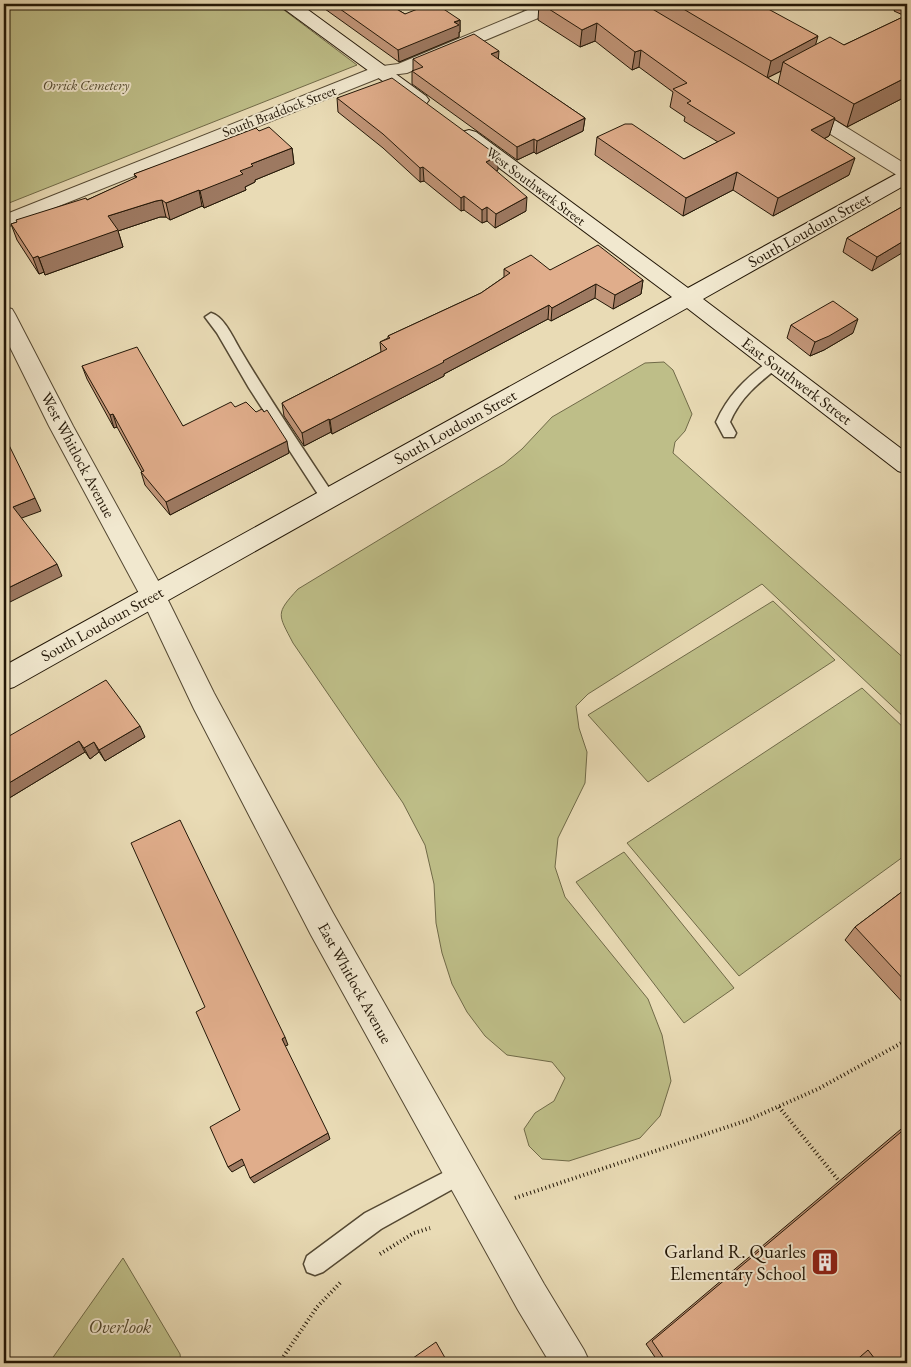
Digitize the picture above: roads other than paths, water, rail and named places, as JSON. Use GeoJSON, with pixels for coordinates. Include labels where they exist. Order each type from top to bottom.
{"type":"FeatureCollection","features":[{"type":"Feature","properties":{"kind":"street","name":"West Southwerk Street"},"geometry":{"type":"LineString","coordinates":[[289,4],[686,298]]}},
{"type":"Feature","properties":{"kind":"street","name":"South Braddock Street"},"geometry":{"type":"LineString","coordinates":[[4,222],[381,71],[401,69],[556,4]]}},
{"type":"Feature","properties":{"kind":"street"},"geometry":{"type":"LineString","coordinates":[[781,96],[907,174]]}},
{"type":"Feature","properties":{"kind":"street","name":"South Loudoun Street"},"geometry":{"type":"LineString","coordinates":[[4,678],[907,174]]}},
{"type":"Feature","properties":{"kind":"street","name":"East Southwerk Street"},"geometry":{"type":"LineString","coordinates":[[686,298],[907,465]]}},
{"type":"Feature","properties":{"kind":"street","name":"West Whitlock Avenue"},"geometry":{"type":"LineString","coordinates":[[4,314],[61,426],[153,595]]}},
{"type":"Feature","properties":{"kind":"street","name":"East Whitlock Avenue"},"geometry":{"type":"LineString","coordinates":[[153,595],[204,701],[313,907],[571,1363]]}},
{"type":"Feature","properties":{"kind":"lane"},"geometry":{"type":"LineString","coordinates":[[211,317],[222,330],[254,385],[328,498]]}},
{"type":"Feature","properties":{"kind":"lane"},"geometry":{"type":"LineString","coordinates":[[728,433],[723,422],[728,407],[749,382],[774,364]]}},
{"type":"Feature","properties":{"kind":"lane"},"geometry":{"type":"LineString","coordinates":[[315,1264],[373,1221],[462,1173]]}},
{"type":"Feature","properties":{"kind":"place","name":"Garland R. Quarles Elementary School"},"geometry":{"type":"Point","coordinates":[825,1262]}},
{"type":"Feature","properties":{"kind":"park label","name":"Orrick Cemetery"},"geometry":{"type":"Point","coordinates":[86,85]}},
{"type":"Feature","properties":{"kind":"park label","name":"Overlook"},"geometry":{"type":"Point","coordinates":[120,1326]}}]}
